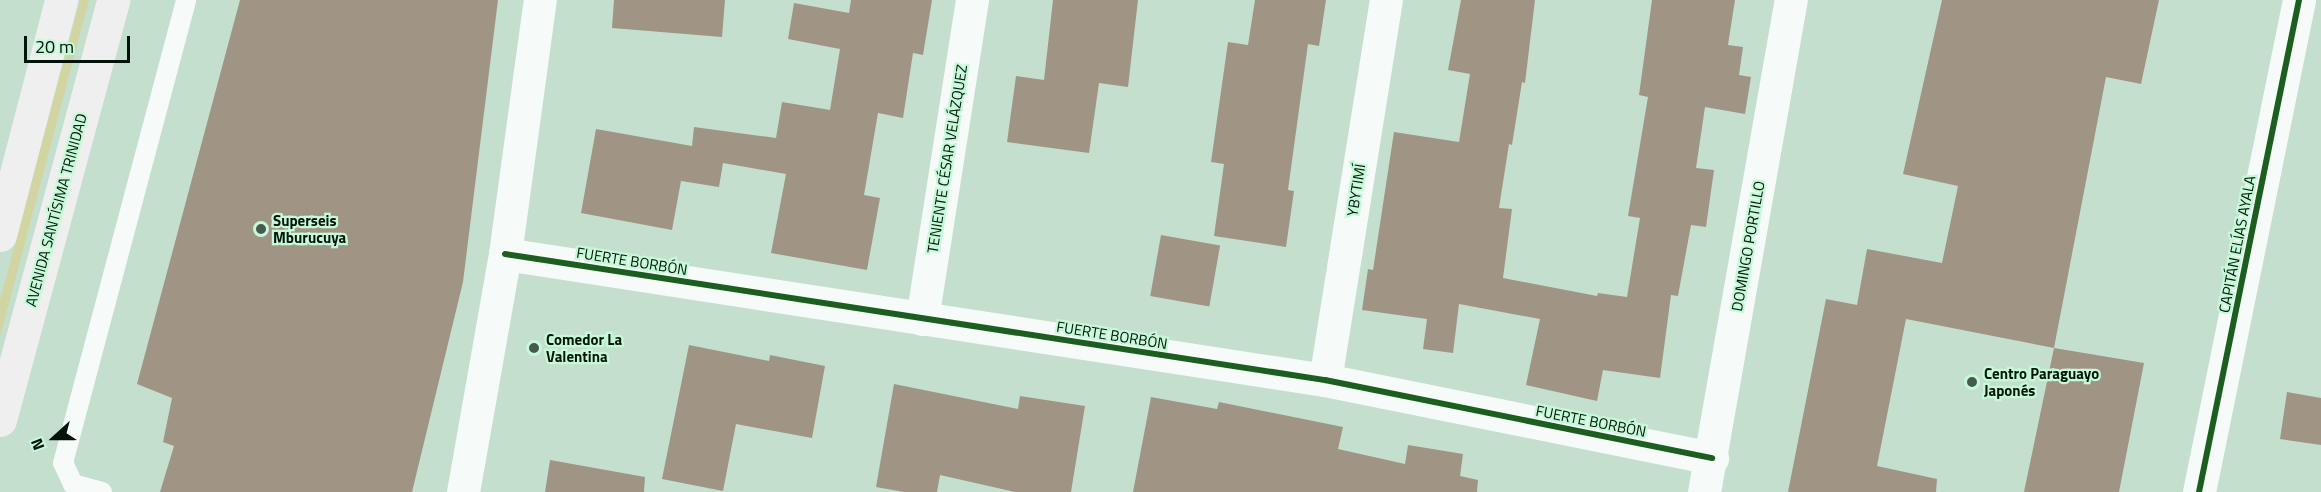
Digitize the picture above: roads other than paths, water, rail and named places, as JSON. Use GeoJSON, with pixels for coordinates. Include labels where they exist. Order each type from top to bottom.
{"type":"FeatureCollection","features":[{"type":"Feature","properties":{"kind":"main road"},"geometry":{"type":"LineString","coordinates":[[0,235],[61,0]]}},
{"type":"Feature","properties":{"kind":"main road","name":"AVENIDA SANTÍSIMA TRINIDAD"},"geometry":{"type":"LineString","coordinates":[[0,420],[112,0]]}},
{"type":"Feature","properties":{"kind":"street"},"geometry":{"type":"LineString","coordinates":[[463,492],[505,254],[540,0]]}},
{"type":"Feature","properties":{"kind":"street","name":"TENIENTE CÉSAR VELÁZQUEZ"},"geometry":{"type":"LineString","coordinates":[[922,319],[972,0]]}},
{"type":"Feature","properties":{"kind":"street","name":"YBYTIMÍ"},"geometry":{"type":"LineString","coordinates":[[1325,380],[1386,0]]}},
{"type":"Feature","properties":{"kind":"street","name":"DOMINGO PORTILLO"},"geometry":{"type":"LineString","coordinates":[[1704,492],[1712,458],[1791,0]]}},
{"type":"Feature","properties":{"kind":"street","name":"CAPITÁN ELÍAS AYALA"},"geometry":{"type":"LineString","coordinates":[[2199,492],[2299,0]]}},
{"type":"Feature","properties":{"kind":"street","name":"FUERTE BORBÓN"},"geometry":{"type":"LineString","coordinates":[[505,254],[1325,380],[1712,458]]}},
{"type":"Feature","properties":{"kind":"lane"},"geometry":{"type":"LineString","coordinates":[[102,492],[73,484],[63,463],[186,0]]}},
{"type":"Feature","properties":{"kind":"place","name":"Superseis Mburucuya"},"geometry":{"type":"Point","coordinates":[261,229]}},
{"type":"Feature","properties":{"kind":"place","name":"Comedor La Valentina"},"geometry":{"type":"Point","coordinates":[534,348]}},
{"type":"Feature","properties":{"kind":"place","name":"Centro Paraguayo Japonés"},"geometry":{"type":"Point","coordinates":[1972,382]}}]}
